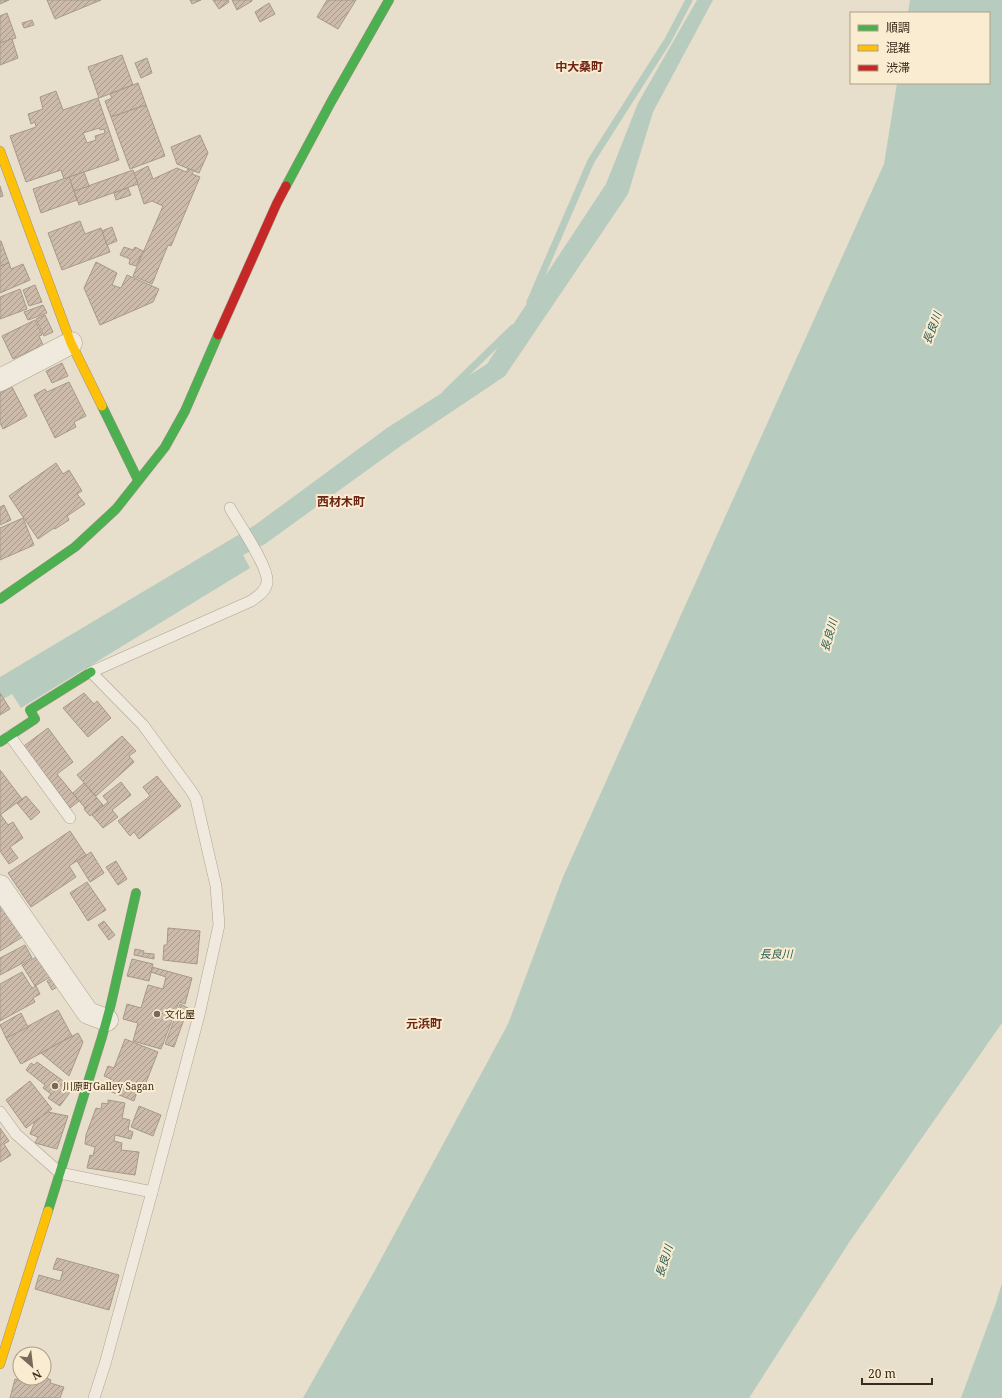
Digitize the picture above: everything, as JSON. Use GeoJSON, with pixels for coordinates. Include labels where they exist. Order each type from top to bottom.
{"type":"FeatureCollection","features":[{"type":"Feature","properties":{"kind":"street"},"geometry":{"type":"LineString","coordinates":[[0,599],[75,547],[116,510],[165,447],[185,411],[277,203],[331,102],[389,0]]}},
{"type":"Feature","properties":{"kind":"street"},"geometry":{"type":"LineString","coordinates":[[0,150],[71,343],[138,480]]}},
{"type":"Feature","properties":{"kind":"street"},"geometry":{"type":"LineString","coordinates":[[0,380],[71,343]]}},
{"type":"Feature","properties":{"kind":"street"},"geometry":{"type":"LineString","coordinates":[[0,742],[36,719],[30,710],[91,672]]}},
{"type":"Feature","properties":{"kind":"street"},"geometry":{"type":"LineString","coordinates":[[0,886],[88,1013],[107,1020]]}},
{"type":"Feature","properties":{"kind":"street"},"geometry":{"type":"LineString","coordinates":[[0,1364],[107,1020],[136,893]]}},
{"type":"Feature","properties":{"kind":"lane"},"geometry":{"type":"LineString","coordinates":[[94,1398],[105,1364],[199,1015],[219,925],[216,886],[196,799],[143,725],[91,672],[251,601],[264,592],[268,582],[261,560],[232,512]]}},
{"type":"Feature","properties":{"kind":"lane"},"geometry":{"type":"LineString","coordinates":[[10,736],[70,818]]}},
{"type":"Feature","properties":{"kind":"lane"},"geometry":{"type":"LineString","coordinates":[[0,1112],[16,1134],[60,1173],[152,1192]]}},
{"type":"Feature","properties":{"kind":"water"},"geometry":{"type":"Polygon","coordinates":[[[697,0],[713,0],[653,112],[628,194],[505,376],[402,445],[265,544],[243,555],[250,568],[21,708],[12,694],[0,701],[0,677],[255,525],[387,428],[487,364],[606,184],[638,103],[697,0]]]}},
{"type":"Feature","properties":{"kind":"water","name":"長良川"},"geometry":{"type":"Polygon","coordinates":[[[910,0],[1002,0],[1002,1023],[850,1241],[749,1398],[303,1398],[374,1272],[508,1024],[563,877],[884,164],[897,84],[990,84],[990,12],[908,12],[910,0]]]}},
{"type":"Feature","properties":{"kind":"water"},"geometry":{"type":"Polygon","coordinates":[[[1002,1283],[1002,1398],[961,1398],[996,1303],[1002,1283]]]}},
{"type":"Feature","properties":{"kind":"building"},"geometry":{"type":"Polygon","coordinates":[[[0,0],[9,0],[0,4],[0,0]]]}},
{"type":"Feature","properties":{"kind":"building"},"geometry":{"type":"Polygon","coordinates":[[[47,0],[101,0],[55,19],[47,0]]]}},
{"type":"Feature","properties":{"kind":"building"},"geometry":{"type":"Polygon","coordinates":[[[190,0],[201,0],[192,4],[190,0]]]}},
{"type":"Feature","properties":{"kind":"building"},"geometry":{"type":"Polygon","coordinates":[[[213,0],[228,0],[229,2],[219,9],[213,0]]]}},
{"type":"Feature","properties":{"kind":"building"},"geometry":{"type":"Polygon","coordinates":[[[232,0],[252,0],[252,1],[237,10],[232,0]]]}},
{"type":"Feature","properties":{"kind":"building"},"geometry":{"type":"Polygon","coordinates":[[[327,0],[356,0],[338,29],[317,17],[327,0]]]}},
{"type":"Feature","properties":{"kind":"building"},"geometry":{"type":"Polygon","coordinates":[[[269,3],[275,14],[260,22],[255,12],[269,3]]]}},
{"type":"Feature","properties":{"kind":"building"},"geometry":{"type":"Polygon","coordinates":[[[7,13],[16,38],[0,43],[0,16],[7,13]]]}},
{"type":"Feature","properties":{"kind":"building"},"geometry":{"type":"Polygon","coordinates":[[[32,20],[34,25],[24,28],[22,23],[32,20]]]}},
{"type":"Feature","properties":{"kind":"building"},"geometry":{"type":"Polygon","coordinates":[[[12,39],[18,58],[0,65],[0,43],[12,39]]]}},
{"type":"Feature","properties":{"kind":"building"},"geometry":{"type":"Polygon","coordinates":[[[122,55],[133,85],[99,98],[88,67],[122,55]]]}},
{"type":"Feature","properties":{"kind":"building"},"geometry":{"type":"Polygon","coordinates":[[[147,58],[152,73],[141,78],[135,63],[147,58]]]}},
{"type":"Feature","properties":{"kind":"building"},"geometry":{"type":"Polygon","coordinates":[[[138,83],[146,105],[111,117],[105,101],[112,98],[110,94],[138,83]]]}},
{"type":"Feature","properties":{"kind":"building"},"geometry":{"type":"Polygon","coordinates":[[[56,91],[63,110],[98,98],[119,160],[64,179],[61,170],[26,182],[10,136],[36,127],[35,122],[31,124],[28,114],[43,109],[40,97],[56,91]],[[99,128],[83,133],[87,143],[96,140],[95,136],[105,133],[104,129],[100,130],[99,128]]]}},
{"type":"Feature","properties":{"kind":"building"},"geometry":{"type":"Polygon","coordinates":[[[146,105],[165,156],[130,169],[111,117],[146,105]]]}},
{"type":"Feature","properties":{"kind":"building"},"geometry":{"type":"Polygon","coordinates":[[[200,135],[208,153],[199,173],[177,164],[171,147],[200,135]]]}},
{"type":"Feature","properties":{"kind":"building"},"geometry":{"type":"Polygon","coordinates":[[[148,166],[153,179],[177,168],[186,172],[188,169],[194,170],[192,174],[200,177],[171,246],[168,245],[152,284],[133,276],[163,206],[152,201],[144,204],[134,173],[148,166]]]}},
{"type":"Feature","properties":{"kind":"building"},"geometry":{"type":"Polygon","coordinates":[[[133,170],[138,184],[79,205],[74,191],[133,170]]]}},
{"type":"Feature","properties":{"kind":"building"},"geometry":{"type":"Polygon","coordinates":[[[84,172],[89,186],[74,191],[69,177],[84,172]]]}},
{"type":"Feature","properties":{"kind":"building"},"geometry":{"type":"Polygon","coordinates":[[[69,177],[77,200],[41,213],[33,189],[69,177]]]}},
{"type":"Feature","properties":{"kind":"building"},"geometry":{"type":"Polygon","coordinates":[[[0,186],[3,196],[0,197],[0,186]]]}},
{"type":"Feature","properties":{"kind":"building"},"geometry":{"type":"Polygon","coordinates":[[[128,188],[131,195],[116,200],[114,193],[128,188]]]}},
{"type":"Feature","properties":{"kind":"building"},"geometry":{"type":"Polygon","coordinates":[[[80,221],[85,234],[101,228],[110,252],[62,270],[48,233],[80,221]]]}},
{"type":"Feature","properties":{"kind":"building"},"geometry":{"type":"Polygon","coordinates":[[[112,227],[117,241],[107,245],[102,231],[112,227]]]}},
{"type":"Feature","properties":{"kind":"building"},"geometry":{"type":"Polygon","coordinates":[[[0,241],[9,263],[0,266],[0,241]]]}},
{"type":"Feature","properties":{"kind":"building"},"geometry":{"type":"Polygon","coordinates":[[[124,247],[133,250],[135,247],[143,251],[136,266],[129,264],[130,259],[120,255],[124,247]]]}},
{"type":"Feature","properties":{"kind":"building"},"geometry":{"type":"Polygon","coordinates":[[[96,262],[117,273],[112,285],[121,288],[127,275],[159,289],[153,302],[100,325],[84,288],[96,262]]]}},
{"type":"Feature","properties":{"kind":"building"},"geometry":{"type":"Polygon","coordinates":[[[9,263],[11,269],[23,264],[30,280],[0,293],[0,266],[9,263]]]}},
{"type":"Feature","properties":{"kind":"building"},"geometry":{"type":"Polygon","coordinates":[[[35,285],[42,302],[29,306],[23,290],[35,285]]]}},
{"type":"Feature","properties":{"kind":"building"},"geometry":{"type":"Polygon","coordinates":[[[20,289],[27,309],[0,319],[0,297],[20,289]]]}},
{"type":"Feature","properties":{"kind":"building"},"geometry":{"type":"Polygon","coordinates":[[[43,305],[47,313],[28,320],[24,312],[43,305]]]}},
{"type":"Feature","properties":{"kind":"building"},"geometry":{"type":"Polygon","coordinates":[[[45,315],[53,332],[44,336],[36,319],[45,315]]]}},
{"type":"Feature","properties":{"kind":"building"},"geometry":{"type":"Polygon","coordinates":[[[35,320],[42,335],[39,336],[43,345],[13,359],[2,336],[35,320]]]}},
{"type":"Feature","properties":{"kind":"building"},"geometry":{"type":"Polygon","coordinates":[[[62,363],[68,376],[52,383],[46,371],[62,363]]]}},
{"type":"Feature","properties":{"kind":"building"},"geometry":{"type":"Polygon","coordinates":[[[69,382],[86,416],[74,422],[76,427],[55,438],[34,395],[45,389],[47,392],[69,382]]]}},
{"type":"Feature","properties":{"kind":"building"},"geometry":{"type":"Polygon","coordinates":[[[12,387],[27,416],[3,429],[0,423],[0,393],[12,387]]]}},
{"type":"Feature","properties":{"kind":"building"},"geometry":{"type":"Polygon","coordinates":[[[56,463],[63,474],[69,470],[82,491],[77,494],[85,504],[67,516],[69,520],[38,539],[9,496],[56,463]]]}},
{"type":"Feature","properties":{"kind":"building"},"geometry":{"type":"Polygon","coordinates":[[[4,505],[11,520],[0,525],[0,507],[4,505]]]}},
{"type":"Feature","properties":{"kind":"building"},"geometry":{"type":"Polygon","coordinates":[[[23,518],[34,545],[0,560],[0,528],[23,518]]]}},
{"type":"Feature","properties":{"kind":"building"},"geometry":{"type":"Polygon","coordinates":[[[0,693],[10,709],[0,715],[0,693]]]}},
{"type":"Feature","properties":{"kind":"building"},"geometry":{"type":"Polygon","coordinates":[[[84,693],[94,704],[97,701],[111,718],[88,737],[63,708],[84,693]]]}},
{"type":"Feature","properties":{"kind":"building"},"geometry":{"type":"Polygon","coordinates":[[[48,728],[73,762],[57,774],[79,801],[70,808],[24,746],[48,728]]]}},
{"type":"Feature","properties":{"kind":"building"},"geometry":{"type":"Polygon","coordinates":[[[122,736],[136,751],[129,756],[134,762],[96,796],[77,775],[122,736]]]}},
{"type":"Feature","properties":{"kind":"building"},"geometry":{"type":"Polygon","coordinates":[[[0,770],[22,799],[0,815],[0,770]]]}},
{"type":"Feature","properties":{"kind":"building"},"geometry":{"type":"Polygon","coordinates":[[[157,776],[181,806],[139,839],[134,832],[130,836],[118,821],[150,796],[143,787],[157,776]]]}},
{"type":"Feature","properties":{"kind":"building"},"geometry":{"type":"Polygon","coordinates":[[[121,782],[131,795],[112,810],[118,817],[103,828],[92,815],[108,802],[103,796],[121,782]]]}},
{"type":"Feature","properties":{"kind":"building"},"geometry":{"type":"Polygon","coordinates":[[[84,783],[97,798],[85,808],[73,793],[84,783]]]}},
{"type":"Feature","properties":{"kind":"building"},"geometry":{"type":"Polygon","coordinates":[[[26,796],[40,812],[31,820],[17,803],[26,796]]]}},
{"type":"Feature","properties":{"kind":"building"},"geometry":{"type":"Polygon","coordinates":[[[97,798],[103,805],[90,816],[84,809],[97,798]]]}},
{"type":"Feature","properties":{"kind":"building"},"geometry":{"type":"Polygon","coordinates":[[[0,814],[8,825],[13,822],[23,838],[10,847],[18,858],[9,864],[0,851],[0,814]]]}},
{"type":"Feature","properties":{"kind":"building"},"geometry":{"type":"Polygon","coordinates":[[[70,831],[86,855],[69,866],[76,877],[31,907],[8,873],[70,831]]]}},
{"type":"Feature","properties":{"kind":"building"},"geometry":{"type":"Polygon","coordinates":[[[91,852],[104,873],[90,882],[77,861],[91,852]]]}},
{"type":"Feature","properties":{"kind":"building"},"geometry":{"type":"Polygon","coordinates":[[[116,861],[127,879],[118,885],[106,867],[116,861]]]}},
{"type":"Feature","properties":{"kind":"building"},"geometry":{"type":"Polygon","coordinates":[[[87,882],[106,910],[88,921],[70,893],[87,882]]]}},
{"type":"Feature","properties":{"kind":"building"},"geometry":{"type":"Polygon","coordinates":[[[0,903],[24,936],[0,951],[0,903]]]}},
{"type":"Feature","properties":{"kind":"building"},"geometry":{"type":"Polygon","coordinates":[[[104,921],[115,935],[109,940],[98,925],[104,921]]]}},
{"type":"Feature","properties":{"kind":"building"},"geometry":{"type":"Polygon","coordinates":[[[168,928],[200,931],[197,964],[163,960],[164,945],[167,945],[168,928]]]}},
{"type":"Feature","properties":{"kind":"building"},"geometry":{"type":"Polygon","coordinates":[[[25,945],[32,958],[0,975],[0,958],[25,945]]]}},
{"type":"Feature","properties":{"kind":"building"},"geometry":{"type":"Polygon","coordinates":[[[135,949],[144,951],[143,953],[154,954],[154,959],[134,955],[135,949]]]}},
{"type":"Feature","properties":{"kind":"building"},"geometry":{"type":"Polygon","coordinates":[[[38,956],[50,977],[35,986],[22,965],[38,956]]]}},
{"type":"Feature","properties":{"kind":"building"},"geometry":{"type":"Polygon","coordinates":[[[132,959],[153,964],[149,981],[127,976],[132,959]]]}},
{"type":"Feature","properties":{"kind":"building"},"geometry":{"type":"Polygon","coordinates":[[[152,967],[192,978],[185,1004],[179,1002],[161,1049],[133,1041],[138,1023],[123,1019],[127,1004],[141,1008],[148,985],[163,989],[166,977],[151,972],[152,967]]]}},
{"type":"Feature","properties":{"kind":"building"},"geometry":{"type":"Polygon","coordinates":[[[22,972],[32,988],[36,986],[40,994],[33,998],[35,1002],[0,1021],[0,984],[22,972]]]}},
{"type":"Feature","properties":{"kind":"building"},"geometry":{"type":"Polygon","coordinates":[[[53,977],[59,986],[52,990],[47,981],[53,977]]]}},
{"type":"Feature","properties":{"kind":"building"},"geometry":{"type":"Polygon","coordinates":[[[180,1004],[188,1008],[174,1047],[165,1044],[180,1004]]]}},
{"type":"Feature","properties":{"kind":"building"},"geometry":{"type":"Polygon","coordinates":[[[58,1010],[72,1036],[21,1064],[6,1038],[58,1010]]]}},
{"type":"Feature","properties":{"kind":"building"},"geometry":{"type":"Polygon","coordinates":[[[21,1013],[28,1027],[6,1038],[0,1025],[21,1013]]]}},
{"type":"Feature","properties":{"kind":"building"},"geometry":{"type":"Polygon","coordinates":[[[78,1033],[83,1042],[69,1076],[41,1053],[78,1033]]]}},
{"type":"Feature","properties":{"kind":"building"},"geometry":{"type":"Polygon","coordinates":[[[125,1039],[158,1052],[145,1085],[140,1083],[134,1101],[107,1090],[111,1079],[104,1076],[108,1066],[114,1068],[125,1039]]]}},
{"type":"Feature","properties":{"kind":"building"},"geometry":{"type":"Polygon","coordinates":[[[37,1062],[73,1088],[60,1106],[48,1098],[51,1094],[43,1088],[45,1085],[26,1070],[31,1063],[34,1065],[37,1062]]]}},
{"type":"Feature","properties":{"kind":"building"},"geometry":{"type":"Polygon","coordinates":[[[30,1081],[52,1109],[26,1128],[6,1100],[30,1081]]]}},
{"type":"Feature","properties":{"kind":"building"},"geometry":{"type":"Polygon","coordinates":[[[108,1100],[125,1103],[122,1118],[130,1120],[128,1130],[133,1132],[131,1139],[115,1135],[114,1141],[122,1143],[121,1150],[139,1152],[135,1175],[87,1168],[90,1155],[93,1156],[95,1147],[85,1144],[86,1135],[96,1108],[101,1109],[102,1103],[108,1104],[108,1100]]]}},
{"type":"Feature","properties":{"kind":"building"},"geometry":{"type":"Polygon","coordinates":[[[139,1106],[161,1115],[153,1136],[131,1127],[139,1106]]]}},
{"type":"Feature","properties":{"kind":"building"},"geometry":{"type":"Polygon","coordinates":[[[48,1112],[68,1116],[57,1149],[35,1143],[38,1137],[30,1134],[35,1121],[48,1112]]]}},
{"type":"Feature","properties":{"kind":"building"},"geometry":{"type":"Polygon","coordinates":[[[0,1128],[9,1141],[4,1144],[11,1155],[0,1162],[0,1128]]]}},
{"type":"Feature","properties":{"kind":"building"},"geometry":{"type":"Polygon","coordinates":[[[57,1258],[119,1275],[109,1310],[35,1289],[39,1275],[60,1281],[63,1271],[53,1269],[57,1258]]]}},
{"type":"Feature","properties":{"kind":"building"},"geometry":{"type":"Polygon","coordinates":[[[52,1384],[64,1387],[60,1398],[10,1398],[13,1386],[52,1386],[52,1384]]]}},
{"type":"Feature","properties":{"kind":"waterway"},"geometry":{"type":"LineString","coordinates":[[530,302],[591,161],[668,40],[689,0]]}},
{"type":"Feature","properties":{"kind":"waterway"},"geometry":{"type":"LineString","coordinates":[[446,393],[513,328]]}},
{"type":"Feature","properties":{"kind":"traffic: fast"},"geometry":{"type":"LineString","coordinates":[[286,186],[331,102],[389,0]]}},
{"type":"Feature","properties":{"kind":"traffic: fast"},"geometry":{"type":"LineString","coordinates":[[0,599],[75,547],[116,509],[165,447],[185,411],[218,335]]}},
{"type":"Feature","properties":{"kind":"traffic: fast"},"geometry":{"type":"LineString","coordinates":[[102,406],[138,480]]}},
{"type":"Feature","properties":{"kind":"traffic: fast"},"geometry":{"type":"LineString","coordinates":[[0,742],[35,719],[30,710],[91,672]]}},
{"type":"Feature","properties":{"kind":"traffic: fast"},"geometry":{"type":"LineString","coordinates":[[48,1211],[102,1037],[136,893]]}},
{"type":"Feature","properties":{"kind":"traffic: slow"},"geometry":{"type":"LineString","coordinates":[[0,151],[71,343],[102,406]]}},
{"type":"Feature","properties":{"kind":"traffic: slow"},"geometry":{"type":"LineString","coordinates":[[0,1364],[48,1211]]}},
{"type":"Feature","properties":{"kind":"traffic: jam"},"geometry":{"type":"LineString","coordinates":[[218,335],[286,186]]}},
{"type":"Feature","properties":{"kind":"place","name":"文化屋"},"geometry":{"type":"Point","coordinates":[157,1014]}},
{"type":"Feature","properties":{"kind":"place","name":"川原町Galley Sagan"},"geometry":{"type":"Point","coordinates":[55,1086]}},
{"type":"Feature","properties":{"kind":"district","name":"中大桑町"},"geometry":{"type":"Point","coordinates":[579,67]}},
{"type":"Feature","properties":{"kind":"district","name":"西材木町"},"geometry":{"type":"Point","coordinates":[341,502]}},
{"type":"Feature","properties":{"kind":"district","name":"元浜町"},"geometry":{"type":"Point","coordinates":[424,1024]}}]}
